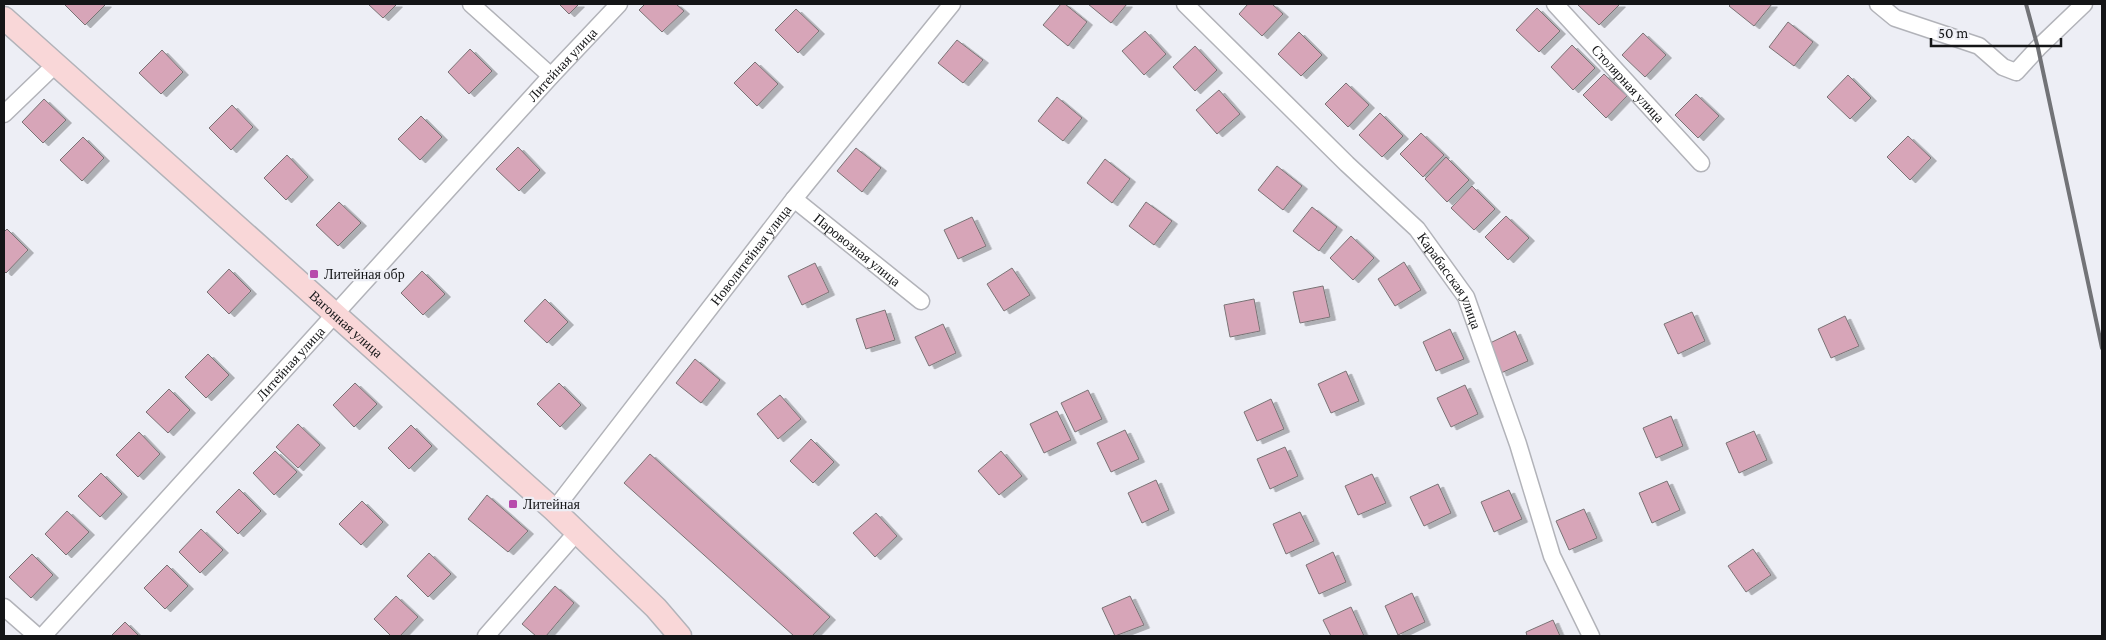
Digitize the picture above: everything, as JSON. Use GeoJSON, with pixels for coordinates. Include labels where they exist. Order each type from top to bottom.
{"type":"FeatureCollection","features":[{"type":"Feature","properties":{"kind":"street"},"geometry":{"type":"LineString","coordinates":[[471,4],[551,76]]}},
{"type":"Feature","properties":{"kind":"street","name":"Литейная улица"},"geometry":{"type":"LineString","coordinates":[[42,636],[551,76],[619,4]]}},
{"type":"Feature","properties":{"kind":"street","name":"Новолитейная улица"},"geometry":{"type":"LineString","coordinates":[[554,510],[794,199],[952,4]]}},
{"type":"Feature","properties":{"kind":"street","name":"Карабасская улица"},"geometry":{"type":"LineString","coordinates":[[1185,4],[1347,164],[1417,229],[1466,297],[1518,444],[1552,556],[1591,636]]}},
{"type":"Feature","properties":{"kind":"street","name":"Столярная улица"},"geometry":{"type":"LineString","coordinates":[[1556,4],[1701,163]]}},
{"type":"Feature","properties":{"kind":"street"},"geometry":{"type":"LineString","coordinates":[[1878,4],[1894,18],[1979,46],[2003,67],[2016,72],[2084,4]]}},
{"type":"Feature","properties":{"kind":"street","name":"Вагонная улица"},"geometry":{"type":"LineString","coordinates":[[4,18],[554,510],[656,608],[680,636]]}},
{"type":"Feature","properties":{"kind":"street"},"geometry":{"type":"LineString","coordinates":[[4,114],[56,64]]}},
{"type":"Feature","properties":{"kind":"street","name":"Паровозная улица"},"geometry":{"type":"LineString","coordinates":[[794,199],[921,301]]}},
{"type":"Feature","properties":{"kind":"street"},"geometry":{"type":"LineString","coordinates":[[486,636],[577,532]]}},
{"type":"Feature","properties":{"kind":"street"},"geometry":{"type":"LineString","coordinates":[[4,607],[37,636]]}},
{"type":"Feature","properties":{"kind":"building"},"geometry":{"type":"Polygon","coordinates":[[[64,4],[106,4],[85,25],[64,4]]]}},
{"type":"Feature","properties":{"kind":"building"},"geometry":{"type":"Polygon","coordinates":[[[368,4],[397,4],[383,18],[368,4]]]}},
{"type":"Feature","properties":{"kind":"building"},"geometry":{"type":"Polygon","coordinates":[[[559,4],[579,4],[569,14],[559,4]]]}},
{"type":"Feature","properties":{"kind":"building"},"geometry":{"type":"Polygon","coordinates":[[[645,4],[676,4],[684,11],[662,32],[639,10],[645,4]]]}},
{"type":"Feature","properties":{"kind":"building"},"geometry":{"type":"Polygon","coordinates":[[[1061,4],[1065,4],[1087,22],[1068,46],[1043,25],[1061,4]]]}},
{"type":"Feature","properties":{"kind":"building"},"geometry":{"type":"Polygon","coordinates":[[[1088,4],[1127,4],[1111,23],[1088,4]]]}},
{"type":"Feature","properties":{"kind":"building"},"geometry":{"type":"Polygon","coordinates":[[[1248,4],[1272,4],[1283,14],[1262,36],[1239,14],[1248,4]]]}},
{"type":"Feature","properties":{"kind":"building"},"geometry":{"type":"Polygon","coordinates":[[[1577,4],[1620,4],[1599,25],[1577,4]]]}},
{"type":"Feature","properties":{"kind":"building"},"geometry":{"type":"Polygon","coordinates":[[[1731,4],[1772,4],[1754,26],[1729,6],[1731,4]]]}},
{"type":"Feature","properties":{"kind":"building"},"geometry":{"type":"Polygon","coordinates":[[[1537,8],[1560,31],[1539,52],[1516,30],[1537,8]]]}},
{"type":"Feature","properties":{"kind":"building"},"geometry":{"type":"Polygon","coordinates":[[[796,9],[819,31],[798,53],[775,30],[796,9]]]}},
{"type":"Feature","properties":{"kind":"building"},"geometry":{"type":"Polygon","coordinates":[[[1788,22],[1813,42],[1794,66],[1769,47],[1788,22]]]}},
{"type":"Feature","properties":{"kind":"building"},"geometry":{"type":"Polygon","coordinates":[[[1145,31],[1166,54],[1144,75],[1122,51],[1145,31]]]}},
{"type":"Feature","properties":{"kind":"building"},"geometry":{"type":"Polygon","coordinates":[[[1299,32],[1322,55],[1301,76],[1278,54],[1299,32]]]}},
{"type":"Feature","properties":{"kind":"building"},"geometry":{"type":"Polygon","coordinates":[[[1643,33],[1666,55],[1645,77],[1622,55],[1643,33]]]}},
{"type":"Feature","properties":{"kind":"building"},"geometry":{"type":"Polygon","coordinates":[[[957,40],[983,60],[963,83],[938,63],[957,40]]]}},
{"type":"Feature","properties":{"kind":"building"},"geometry":{"type":"Polygon","coordinates":[[[1572,45],[1595,68],[1573,90],[1551,67],[1572,45]]]}},
{"type":"Feature","properties":{"kind":"building"},"geometry":{"type":"Polygon","coordinates":[[[1195,46],[1217,70],[1195,91],[1173,67],[1195,46]]]}},
{"type":"Feature","properties":{"kind":"building"},"geometry":{"type":"Polygon","coordinates":[[[470,49],[492,71],[469,94],[448,72],[470,49]]]}},
{"type":"Feature","properties":{"kind":"building"},"geometry":{"type":"Polygon","coordinates":[[[162,50],[183,72],[161,94],[139,73],[162,50]]]}},
{"type":"Feature","properties":{"kind":"building"},"geometry":{"type":"Polygon","coordinates":[[[755,62],[778,84],[757,106],[734,83],[755,62]]]}},
{"type":"Feature","properties":{"kind":"building"},"geometry":{"type":"Polygon","coordinates":[[[1604,74],[1627,96],[1606,118],[1583,95],[1604,74]]]}},
{"type":"Feature","properties":{"kind":"building"},"geometry":{"type":"Polygon","coordinates":[[[1848,75],[1871,98],[1850,119],[1827,97],[1848,75]]]}},
{"type":"Feature","properties":{"kind":"building"},"geometry":{"type":"Polygon","coordinates":[[[1346,83],[1369,105],[1348,127],[1325,104],[1346,83]]]}},
{"type":"Feature","properties":{"kind":"building"},"geometry":{"type":"Polygon","coordinates":[[[1219,90],[1240,114],[1217,134],[1196,110],[1219,90]]]}},
{"type":"Feature","properties":{"kind":"building"},"geometry":{"type":"Polygon","coordinates":[[[1696,94],[1719,116],[1698,138],[1675,115],[1696,94]]]}},
{"type":"Feature","properties":{"kind":"building"},"geometry":{"type":"Polygon","coordinates":[[[1057,97],[1082,118],[1063,141],[1038,121],[1057,97]]]}},
{"type":"Feature","properties":{"kind":"building"},"geometry":{"type":"Polygon","coordinates":[[[44,99],[66,120],[43,143],[22,122],[44,99]]]}},
{"type":"Feature","properties":{"kind":"building"},"geometry":{"type":"Polygon","coordinates":[[[232,105],[253,127],[231,150],[209,128],[232,105]]]}},
{"type":"Feature","properties":{"kind":"building"},"geometry":{"type":"Polygon","coordinates":[[[1380,113],[1403,136],[1382,157],[1359,135],[1380,113]]]}},
{"type":"Feature","properties":{"kind":"building"},"geometry":{"type":"Polygon","coordinates":[[[421,116],[442,137],[420,160],[398,139],[421,116]]]}},
{"type":"Feature","properties":{"kind":"building"},"geometry":{"type":"Polygon","coordinates":[[[1421,133],[1444,155],[1423,177],[1400,154],[1421,133]]]}},
{"type":"Feature","properties":{"kind":"building"},"geometry":{"type":"Polygon","coordinates":[[[1908,136],[1931,158],[1910,180],[1887,157],[1908,136]]]}},
{"type":"Feature","properties":{"kind":"building"},"geometry":{"type":"Polygon","coordinates":[[[83,137],[104,158],[82,181],[60,160],[83,137]]]}},
{"type":"Feature","properties":{"kind":"building"},"geometry":{"type":"Polygon","coordinates":[[[518,147],[540,170],[519,191],[496,169],[518,147]]]}},
{"type":"Feature","properties":{"kind":"building"},"geometry":{"type":"Polygon","coordinates":[[[856,148],[881,168],[862,192],[837,171],[856,148]]]}},
{"type":"Feature","properties":{"kind":"building"},"geometry":{"type":"Polygon","coordinates":[[[287,155],[308,177],[286,200],[264,178],[287,155]]]}},
{"type":"Feature","properties":{"kind":"building"},"geometry":{"type":"Polygon","coordinates":[[[1446,157],[1469,180],[1447,202],[1425,179],[1446,157]]]}},
{"type":"Feature","properties":{"kind":"building"},"geometry":{"type":"Polygon","coordinates":[[[1105,159],[1130,179],[1112,203],[1087,183],[1105,159]]]}},
{"type":"Feature","properties":{"kind":"building"},"geometry":{"type":"Polygon","coordinates":[[[1277,166],[1302,186],[1283,210],[1258,190],[1277,166]]]}},
{"type":"Feature","properties":{"kind":"building"},"geometry":{"type":"Polygon","coordinates":[[[1472,186],[1495,209],[1474,230],[1451,208],[1472,186]]]}},
{"type":"Feature","properties":{"kind":"building"},"geometry":{"type":"Polygon","coordinates":[[[339,202],[361,223],[338,246],[316,225],[339,202]]]}},
{"type":"Feature","properties":{"kind":"building"},"geometry":{"type":"Polygon","coordinates":[[[1146,202],[1172,221],[1154,245],[1129,226],[1146,202]]]}},
{"type":"Feature","properties":{"kind":"building"},"geometry":{"type":"Polygon","coordinates":[[[1312,207],[1337,227],[1319,251],[1293,231],[1312,207]]]}},
{"type":"Feature","properties":{"kind":"building"},"geometry":{"type":"Polygon","coordinates":[[[1506,216],[1529,238],[1508,260],[1485,237],[1506,216]]]}},
{"type":"Feature","properties":{"kind":"building"},"geometry":{"type":"Polygon","coordinates":[[[972,217],[986,246],[958,259],[944,230],[972,217]]]}},
{"type":"Feature","properties":{"kind":"building"},"geometry":{"type":"Polygon","coordinates":[[[7,229],[28,250],[6,273],[4,271],[4,232],[7,229]]]}},
{"type":"Feature","properties":{"kind":"building"},"geometry":{"type":"Polygon","coordinates":[[[1351,236],[1374,258],[1353,280],[1330,258],[1351,236]]]}},
{"type":"Feature","properties":{"kind":"building"},"geometry":{"type":"Polygon","coordinates":[[[1404,262],[1421,290],[1395,306],[1378,279],[1404,262]]]}},
{"type":"Feature","properties":{"kind":"building"},"geometry":{"type":"Polygon","coordinates":[[[815,263],[829,292],[802,305],[788,276],[815,263]]]}},
{"type":"Feature","properties":{"kind":"building"},"geometry":{"type":"Polygon","coordinates":[[[1012,268],[1030,295],[1004,311],[987,284],[1012,268]]]}},
{"type":"Feature","properties":{"kind":"building"},"geometry":{"type":"Polygon","coordinates":[[[229,269],[251,291],[229,314],[207,292],[229,269]]]}},
{"type":"Feature","properties":{"kind":"building"},"geometry":{"type":"Polygon","coordinates":[[[422,271],[445,294],[423,315],[401,293],[422,271]]]}},
{"type":"Feature","properties":{"kind":"building"},"geometry":{"type":"Polygon","coordinates":[[[1323,286],[1330,317],[1300,323],[1293,292],[1323,286]]]}},
{"type":"Feature","properties":{"kind":"building"},"geometry":{"type":"Polygon","coordinates":[[[545,299],[568,322],[547,343],[524,321],[545,299]]]}},
{"type":"Feature","properties":{"kind":"building"},"geometry":{"type":"Polygon","coordinates":[[[1254,299],[1260,331],[1230,337],[1224,305],[1254,299]]]}},
{"type":"Feature","properties":{"kind":"building"},"geometry":{"type":"Polygon","coordinates":[[[885,310],[895,340],[866,349],[856,319],[885,310]]]}},
{"type":"Feature","properties":{"kind":"building"},"geometry":{"type":"Polygon","coordinates":[[[1692,312],[1705,341],[1678,354],[1664,324],[1692,312]]]}},
{"type":"Feature","properties":{"kind":"building"},"geometry":{"type":"Polygon","coordinates":[[[1845,316],[1859,346],[1831,358],[1818,329],[1845,316]]]}},
{"type":"Feature","properties":{"kind":"building"},"geometry":{"type":"Polygon","coordinates":[[[943,324],[956,353],[929,366],[915,337],[943,324]]]}},
{"type":"Feature","properties":{"kind":"building"},"geometry":{"type":"Polygon","coordinates":[[[1450,329],[1464,359],[1436,371],[1423,342],[1450,329]]]}},
{"type":"Feature","properties":{"kind":"building"},"geometry":{"type":"Polygon","coordinates":[[[1515,331],[1528,361],[1501,373],[1488,344],[1515,331]]]}},
{"type":"Feature","properties":{"kind":"building"},"geometry":{"type":"Polygon","coordinates":[[[208,354],[229,375],[206,398],[185,377],[208,354]]]}},
{"type":"Feature","properties":{"kind":"building"},"geometry":{"type":"Polygon","coordinates":[[[695,359],[720,380],[701,403],[676,383],[695,359]]]}},
{"type":"Feature","properties":{"kind":"building"},"geometry":{"type":"Polygon","coordinates":[[[1346,371],[1359,401],[1331,413],[1318,384],[1346,371]]]}},
{"type":"Feature","properties":{"kind":"building"},"geometry":{"type":"Polygon","coordinates":[[[355,383],[377,404],[354,427],[333,405],[355,383]]]}},
{"type":"Feature","properties":{"kind":"building"},"geometry":{"type":"Polygon","coordinates":[[[559,383],[581,405],[560,427],[537,404],[559,383]]]}},
{"type":"Feature","properties":{"kind":"building"},"geometry":{"type":"Polygon","coordinates":[[[1465,385],[1478,414],[1451,427],[1437,398],[1465,385]]]}},
{"type":"Feature","properties":{"kind":"building"},"geometry":{"type":"Polygon","coordinates":[[[169,389],[190,410],[168,433],[146,412],[169,389]]]}},
{"type":"Feature","properties":{"kind":"building"},"geometry":{"type":"Polygon","coordinates":[[[1088,390],[1102,419],[1075,432],[1061,403],[1088,390]]]}},
{"type":"Feature","properties":{"kind":"building"},"geometry":{"type":"Polygon","coordinates":[[[780,395],[801,419],[778,439],[757,414],[780,395]]]}},
{"type":"Feature","properties":{"kind":"building"},"geometry":{"type":"Polygon","coordinates":[[[1271,399],[1284,429],[1257,441],[1244,412],[1271,399]]]}},
{"type":"Feature","properties":{"kind":"building"},"geometry":{"type":"Polygon","coordinates":[[[1057,411],[1071,440],[1044,453],[1030,424],[1057,411]]]}},
{"type":"Feature","properties":{"kind":"building"},"geometry":{"type":"Polygon","coordinates":[[[1671,416],[1683,446],[1656,458],[1643,428],[1671,416]]]}},
{"type":"Feature","properties":{"kind":"building"},"geometry":{"type":"Polygon","coordinates":[[[298,424],[320,445],[298,468],[276,447],[298,424]]]}},
{"type":"Feature","properties":{"kind":"building"},"geometry":{"type":"Polygon","coordinates":[[[411,425],[432,446],[409,469],[388,448],[411,425]]]}},
{"type":"Feature","properties":{"kind":"building"},"geometry":{"type":"Polygon","coordinates":[[[1125,430],[1139,459],[1111,472],[1097,443],[1125,430]]]}},
{"type":"Feature","properties":{"kind":"building"},"geometry":{"type":"Polygon","coordinates":[[[1754,431],[1767,460],[1739,473],[1726,443],[1754,431]]]}},
{"type":"Feature","properties":{"kind":"building"},"geometry":{"type":"Polygon","coordinates":[[[139,432],[160,454],[138,477],[116,455],[139,432]]]}},
{"type":"Feature","properties":{"kind":"building"},"geometry":{"type":"Polygon","coordinates":[[[811,439],[834,462],[813,483],[790,461],[811,439]]]}},
{"type":"Feature","properties":{"kind":"building"},"geometry":{"type":"Polygon","coordinates":[[[1285,447],[1298,476],[1270,489],[1257,459],[1285,447]]]}},
{"type":"Feature","properties":{"kind":"building"},"geometry":{"type":"Polygon","coordinates":[[[275,451],[297,472],[274,495],[253,473],[275,451]]]}},
{"type":"Feature","properties":{"kind":"building"},"geometry":{"type":"Polygon","coordinates":[[[1001,451],[1022,476],[999,495],[978,471],[1001,451]]]}},
{"type":"Feature","properties":{"kind":"building"},"geometry":{"type":"Polygon","coordinates":[[[650,454],[830,617],[812,636],[794,636],[624,483],[650,454]]]}},
{"type":"Feature","properties":{"kind":"building"},"geometry":{"type":"Polygon","coordinates":[[[101,473],[122,494],[100,517],[78,496],[101,473]]]}},
{"type":"Feature","properties":{"kind":"building"},"geometry":{"type":"Polygon","coordinates":[[[1372,474],[1386,503],[1358,515],[1345,486],[1372,474]]]}},
{"type":"Feature","properties":{"kind":"building"},"geometry":{"type":"Polygon","coordinates":[[[1156,480],[1169,510],[1142,523],[1128,493],[1156,480]]]}},
{"type":"Feature","properties":{"kind":"building"},"geometry":{"type":"Polygon","coordinates":[[[1667,481],[1680,510],[1652,523],[1639,493],[1667,481]]]}},
{"type":"Feature","properties":{"kind":"building"},"geometry":{"type":"Polygon","coordinates":[[[1438,484],[1451,513],[1424,526],[1410,497],[1438,484]]]}},
{"type":"Feature","properties":{"kind":"building"},"geometry":{"type":"Polygon","coordinates":[[[239,489],[261,511],[238,534],[216,512],[239,489]]]}},
{"type":"Feature","properties":{"kind":"building"},"geometry":{"type":"Polygon","coordinates":[[[1509,490],[1522,519],[1494,532],[1481,502],[1509,490]]]}},
{"type":"Feature","properties":{"kind":"building"},"geometry":{"type":"Polygon","coordinates":[[[487,495],[528,531],[508,552],[468,519],[487,495]]]}},
{"type":"Feature","properties":{"kind":"building"},"geometry":{"type":"Polygon","coordinates":[[[362,501],[383,522],[361,545],[339,524],[362,501]]]}},
{"type":"Feature","properties":{"kind":"building"},"geometry":{"type":"Polygon","coordinates":[[[1584,509],[1597,538],[1569,550],[1556,521],[1584,509]]]}},
{"type":"Feature","properties":{"kind":"building"},"geometry":{"type":"Polygon","coordinates":[[[67,511],[89,532],[66,555],[45,534],[67,511]]]}},
{"type":"Feature","properties":{"kind":"building"},"geometry":{"type":"Polygon","coordinates":[[[1300,512],[1314,541],[1286,554],[1273,524],[1300,512]]]}},
{"type":"Feature","properties":{"kind":"building"},"geometry":{"type":"Polygon","coordinates":[[[876,513],[897,536],[875,557],[853,533],[876,513]]]}},
{"type":"Feature","properties":{"kind":"building"},"geometry":{"type":"Polygon","coordinates":[[[201,529],[223,550],[200,573],[179,552],[201,529]]]}},
{"type":"Feature","properties":{"kind":"building"},"geometry":{"type":"Polygon","coordinates":[[[1753,549],[1771,575],[1746,592],[1728,566],[1753,549]]]}},
{"type":"Feature","properties":{"kind":"building"},"geometry":{"type":"Polygon","coordinates":[[[1333,552],[1346,582],[1319,594],[1306,565],[1333,552]]]}},
{"type":"Feature","properties":{"kind":"building"},"geometry":{"type":"Polygon","coordinates":[[[429,553],[451,574],[428,597],[407,576],[429,553]]]}},
{"type":"Feature","properties":{"kind":"building"},"geometry":{"type":"Polygon","coordinates":[[[32,554],[53,575],[31,598],[9,577],[32,554]]]}},
{"type":"Feature","properties":{"kind":"building"},"geometry":{"type":"Polygon","coordinates":[[[167,565],[188,586],[165,609],[144,588],[167,565]]]}},
{"type":"Feature","properties":{"kind":"building"},"geometry":{"type":"Polygon","coordinates":[[[555,586],[574,603],[546,636],[536,636],[522,624],[555,586]]]}},
{"type":"Feature","properties":{"kind":"building"},"geometry":{"type":"Polygon","coordinates":[[[1412,593],[1425,622],[1398,635],[1385,606],[1412,593]]]}},
{"type":"Feature","properties":{"kind":"building"},"geometry":{"type":"Polygon","coordinates":[[[396,596],[418,617],[400,636],[391,636],[374,619],[396,596]]]}},
{"type":"Feature","properties":{"kind":"building"},"geometry":{"type":"Polygon","coordinates":[[[1130,596],[1144,625],[1115,636],[1102,608],[1130,596]]]}},
{"type":"Feature","properties":{"kind":"building"},"geometry":{"type":"Polygon","coordinates":[[[1351,607],[1364,636],[1331,636],[1323,620],[1351,607]]]}},
{"type":"Feature","properties":{"kind":"building"},"geometry":{"type":"Polygon","coordinates":[[[1553,620],[1560,636],[1527,636],[1526,632],[1553,620]]]}},
{"type":"Feature","properties":{"kind":"building"},"geometry":{"type":"Polygon","coordinates":[[[125,622],[139,636],[111,636],[125,622]]]}},
{"type":"Feature","properties":{"kind":"railway"},"geometry":{"type":"LineString","coordinates":[[2026,4],[2038,48],[2102,348]]}},
{"type":"Feature","properties":{"kind":"place","name":"Литейная обр"},"geometry":{"type":"Point","coordinates":[314,274]}},
{"type":"Feature","properties":{"kind":"place","name":"Литейная"},"geometry":{"type":"Point","coordinates":[513,504]}}]}
